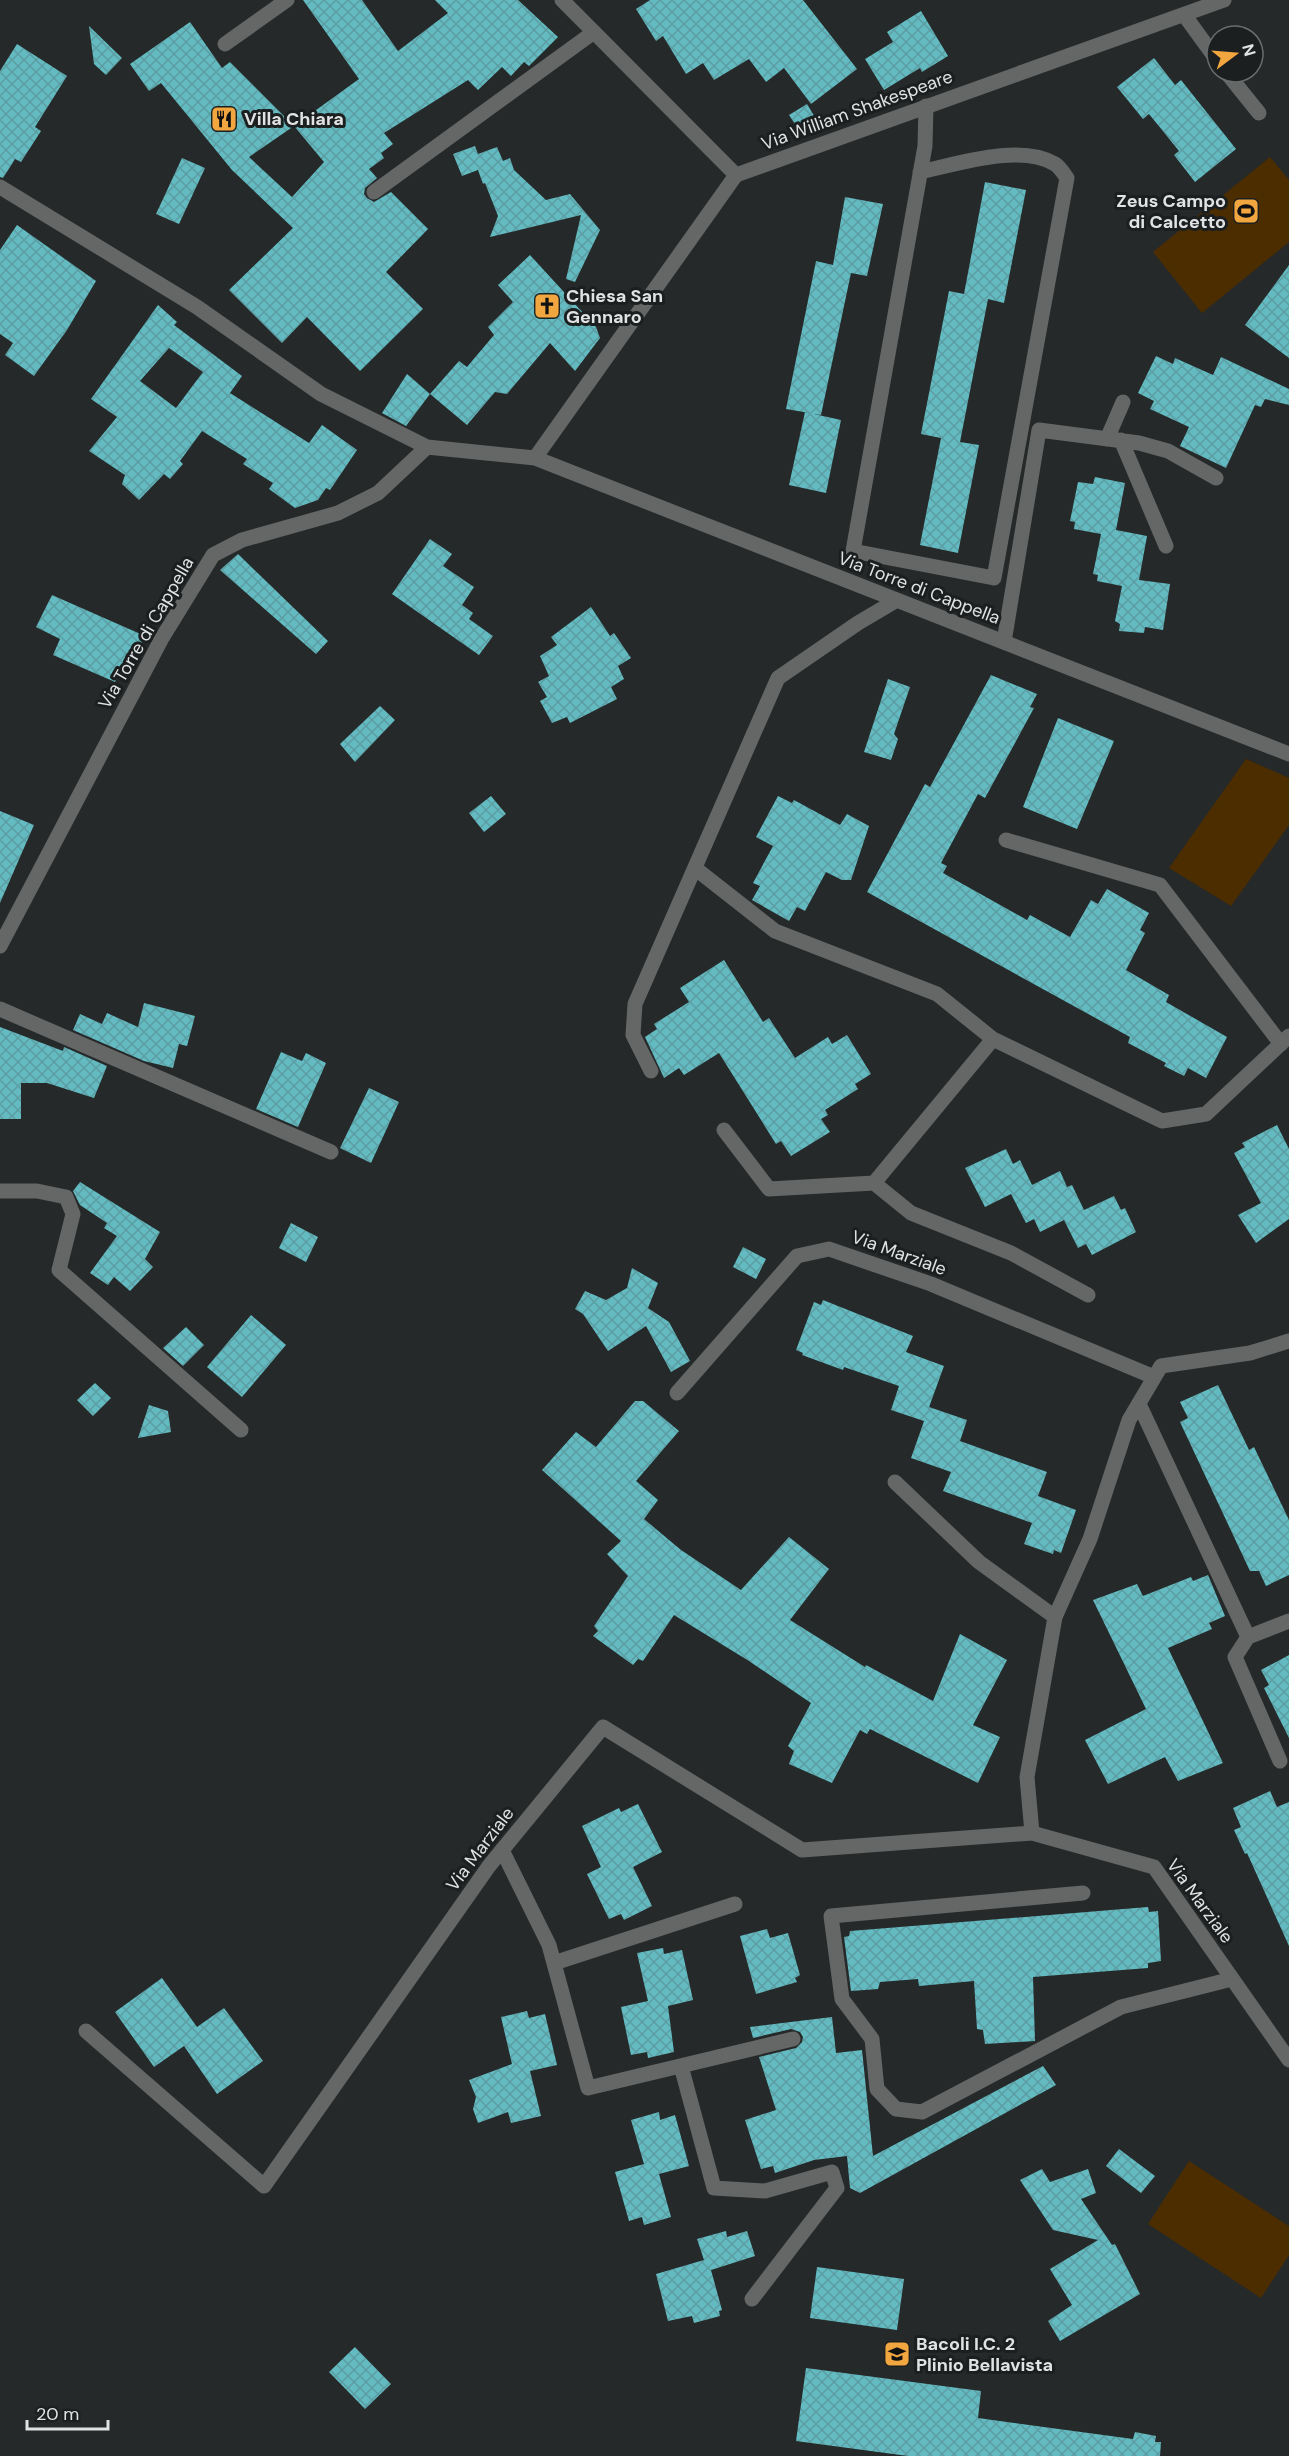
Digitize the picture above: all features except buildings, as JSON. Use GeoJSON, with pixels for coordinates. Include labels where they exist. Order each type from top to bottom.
{"type":"FeatureCollection","features":[{"type":"Feature","properties":{"kind":"street"},"geometry":{"type":"LineString","coordinates":[[225,44],[287,0]]}},
{"type":"Feature","properties":{"kind":"street"},"geometry":{"type":"LineString","coordinates":[[535,458],[736,175],[562,0]]}},
{"type":"Feature","properties":{"kind":"street","name":"Via William Shakespeare"},"geometry":{"type":"LineString","coordinates":[[736,175],[1185,16],[1224,0]]}},
{"type":"Feature","properties":{"kind":"street"},"geometry":{"type":"LineString","coordinates":[[1185,16],[1205,44]]}},
{"type":"Feature","properties":{"kind":"street"},"geometry":{"type":"LineString","coordinates":[[374,192],[594,32]]}},
{"type":"Feature","properties":{"kind":"street"},"geometry":{"type":"LineString","coordinates":[[1235,84],[1258,113]]}},
{"type":"Feature","properties":{"kind":"street"},"geometry":{"type":"LineString","coordinates":[[920,172],[1016,155],[1038,157],[1058,165],[1067,178],[994,578],[853,551],[920,172],[925,146],[926,106]]}},
{"type":"Feature","properties":{"kind":"street","name":"Via Torre di Cappella"},"geometry":{"type":"LineString","coordinates":[[0,187],[197,307],[321,394],[427,447],[535,458],[1289,754]]}},
{"type":"Feature","properties":{"kind":"street"},"geometry":{"type":"LineString","coordinates":[[1123,402],[1114,440],[1166,546]]}},
{"type":"Feature","properties":{"kind":"street"},"geometry":{"type":"LineString","coordinates":[[1004,642],[1039,430],[1114,440],[1168,451],[1216,478]]}},
{"type":"Feature","properties":{"kind":"street","name":"Via Torre di Cappella"},"geometry":{"type":"LineString","coordinates":[[0,946],[162,638],[213,555],[242,540],[338,513],[378,493],[427,447]]}},
{"type":"Feature","properties":{"kind":"street"},"geometry":{"type":"LineString","coordinates":[[651,1071],[633,1035],[635,1004],[778,678],[858,623],[897,600]]}},
{"type":"Feature","properties":{"kind":"street"},"geometry":{"type":"LineString","coordinates":[[696,869],[775,931],[937,994],[993,1039],[1162,1121],[1206,1114],[1285,1040],[1160,885],[1006,840]]}},
{"type":"Feature","properties":{"kind":"street"},"geometry":{"type":"LineString","coordinates":[[0,1009],[330,1152]]}},
{"type":"Feature","properties":{"kind":"street"},"geometry":{"type":"LineString","coordinates":[[874,1183],[993,1039]]}},
{"type":"Feature","properties":{"kind":"street"},"geometry":{"type":"LineString","coordinates":[[724,1130],[769,1189],[874,1183],[911,1213],[1011,1253],[1088,1295]]}},
{"type":"Feature","properties":{"kind":"street"},"geometry":{"type":"LineString","coordinates":[[0,1191],[37,1191],[66,1197],[73,1214],[59,1270],[241,1430]]}},
{"type":"Feature","properties":{"kind":"street","name":"Via Marziale"},"geometry":{"type":"LineString","coordinates":[[677,1393],[797,1256],[829,1249],[931,1284],[1154,1377]]}},
{"type":"Feature","properties":{"kind":"street"},"geometry":{"type":"LineString","coordinates":[[1032,1833],[1027,1777],[1055,1617],[1090,1539],[1129,1420],[1161,1366],[1250,1353],[1289,1341]]}},
{"type":"Feature","properties":{"kind":"street"},"geometry":{"type":"LineString","coordinates":[[1139,1404],[1248,1637]]}},
{"type":"Feature","properties":{"kind":"street"},"geometry":{"type":"LineString","coordinates":[[895,1482],[979,1562],[1055,1617]]}},
{"type":"Feature","properties":{"kind":"street"},"geometry":{"type":"LineString","coordinates":[[1280,1761],[1235,1657],[1248,1637],[1289,1621]]}},
{"type":"Feature","properties":{"kind":"street","name":"Via Marziale"},"geometry":{"type":"LineString","coordinates":[[86,2031],[264,2186],[502,1850],[603,1727],[802,1850],[1032,1833],[1154,1867],[1289,2060]]}},
{"type":"Feature","properties":{"kind":"street"},"geometry":{"type":"LineString","coordinates":[[502,1850],[549,1945],[588,2088],[793,2039]]}},
{"type":"Feature","properties":{"kind":"street"},"geometry":{"type":"LineString","coordinates":[[1083,1893],[831,1916],[842,1999],[872,2039],[877,2089],[896,2109],[922,2112],[1121,2007],[1232,1979]]}},
{"type":"Feature","properties":{"kind":"street"},"geometry":{"type":"LineString","coordinates":[[554,1963],[735,1904]]}},
{"type":"Feature","properties":{"kind":"street"},"geometry":{"type":"LineString","coordinates":[[681,2066],[714,2188],[765,2191],[832,2172],[837,2188],[752,2299]]}},
{"type":"Feature","properties":{"kind":"shaded area","name":"Zeus Campo di Calcetto"},"geometry":{"type":"Polygon","coordinates":[[[1270,157],[1289,180],[1289,242],[1202,313],[1153,252],[1270,157]]]}},
{"type":"Feature","properties":{"kind":"shaded area"},"geometry":{"type":"Polygon","coordinates":[[[1246,759],[1289,778],[1289,825],[1231,906],[1169,868],[1246,759]]]}},
{"type":"Feature","properties":{"kind":"shaded area"},"geometry":{"type":"Polygon","coordinates":[[[1189,2161],[1289,2226],[1289,2255],[1261,2298],[1148,2224],[1189,2161]]]}},
{"type":"Feature","properties":{"kind":"place","name":"Villa Chiara"},"geometry":{"type":"Point","coordinates":[224,119]}},
{"type":"Feature","properties":{"kind":"place","name":"Zeus Campo di Calcetto"},"geometry":{"type":"Point","coordinates":[1246,211]}},
{"type":"Feature","properties":{"kind":"place","name":"Chiesa San Gennaro"},"geometry":{"type":"Point","coordinates":[547,306]}},
{"type":"Feature","properties":{"kind":"place","name":"Bacoli I.C. 2 Plinio Bellavista"},"geometry":{"type":"Point","coordinates":[897,2354]}}]}
